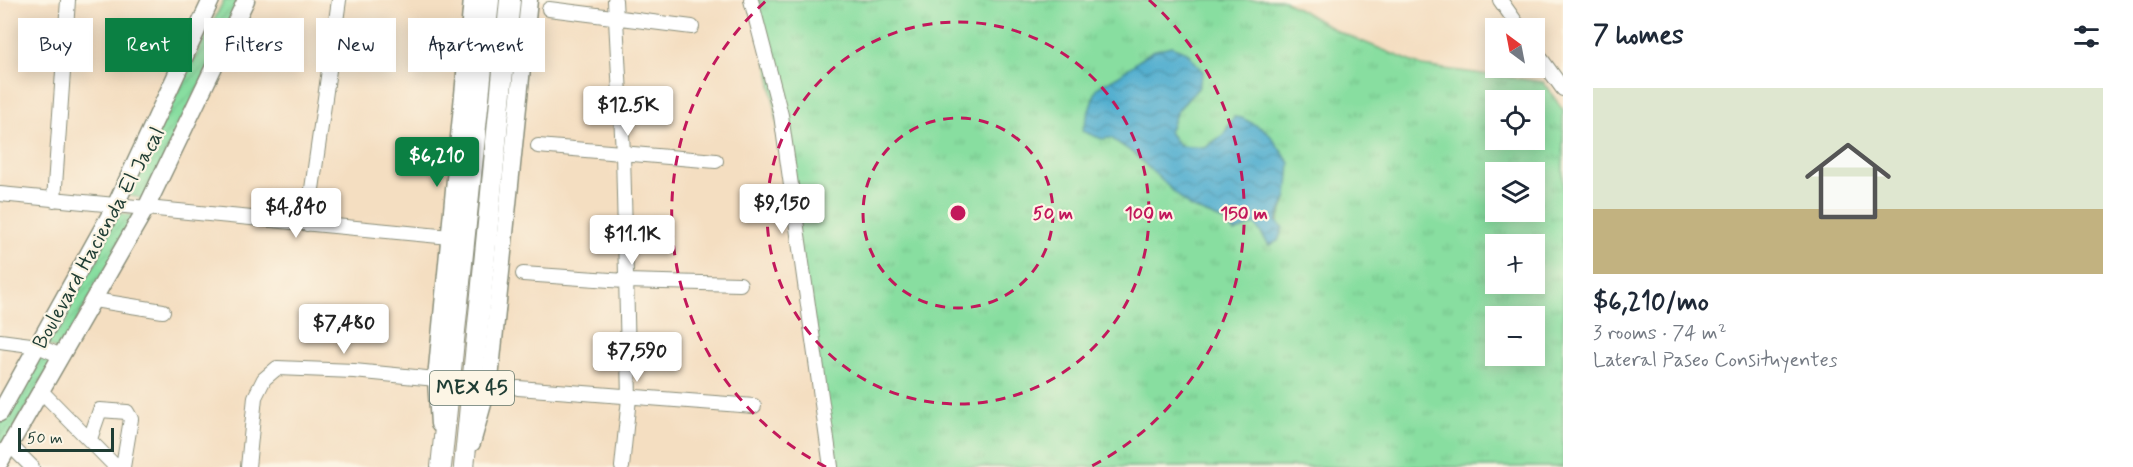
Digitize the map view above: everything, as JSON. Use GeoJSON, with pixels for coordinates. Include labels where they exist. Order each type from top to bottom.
{"type":"FeatureCollection","features":[{"type":"Feature","properties":{"kind":"highway","name":"MEX 45"},"geometry":{"type":"LineString","coordinates":[[441,467],[489,0]]}},
{"type":"Feature","properties":{"kind":"highway","name":"MEX 45"},"geometry":{"type":"LineString","coordinates":[[465,467],[510,0]]}},
{"type":"Feature","properties":{"kind":"main road","name":"Boulevard Hacienda El Jacal"},"geometry":{"type":"LineString","coordinates":[[0,413],[116,204],[211,0]]}},
{"type":"Feature","properties":{"kind":"main road","name":"Boulevard Hacienda El Jacal"},"geometry":{"type":"LineString","coordinates":[[0,462],[146,208],[246,0]]}},
{"type":"Feature","properties":{"kind":"main road"},"geometry":{"type":"LineString","coordinates":[[441,467],[436,378],[472,0]]}},
{"type":"Feature","properties":{"kind":"main road"},"geometry":{"type":"LineString","coordinates":[[465,467],[490,379],[529,0]]}},
{"type":"Feature","properties":{"kind":"street"},"geometry":{"type":"LineString","coordinates":[[54,200],[68,0]]}},
{"type":"Feature","properties":{"kind":"street"},"geometry":{"type":"LineString","coordinates":[[307,224],[339,0]]}},
{"type":"Feature","properties":{"kind":"street"},"geometry":{"type":"LineString","coordinates":[[615,0],[623,153],[629,398],[622,467]]}},
{"type":"Feature","properties":{"kind":"street"},"geometry":{"type":"LineString","coordinates":[[751,0],[781,116],[831,467]]}},
{"type":"Feature","properties":{"kind":"street"},"geometry":{"type":"LineString","coordinates":[[1500,0],[1513,18]]}},
{"type":"Feature","properties":{"kind":"street"},"geometry":{"type":"LineString","coordinates":[[549,9],[692,27]]}},
{"type":"Feature","properties":{"kind":"street"},"geometry":{"type":"LineString","coordinates":[[1545,64],[1563,89]]}},
{"type":"Feature","properties":{"kind":"street"},"geometry":{"type":"LineString","coordinates":[[538,146],[716,160]]}},
{"type":"Feature","properties":{"kind":"street"},"geometry":{"type":"LineString","coordinates":[[0,194],[450,237]]}},
{"type":"Feature","properties":{"kind":"street"},"geometry":{"type":"LineString","coordinates":[[523,274],[625,281],[740,284]]}},
{"type":"Feature","properties":{"kind":"street"},"geometry":{"type":"LineString","coordinates":[[94,300],[163,311]]}},
{"type":"Feature","properties":{"kind":"street"},"geometry":{"type":"LineString","coordinates":[[0,341],[38,346],[61,356]]}},
{"type":"Feature","properties":{"kind":"street"},"geometry":{"type":"LineString","coordinates":[[248,467],[255,397],[264,379],[277,368],[354,371],[436,378]]}},
{"type":"Feature","properties":{"kind":"street"},"geometry":{"type":"LineString","coordinates":[[518,388],[754,406]]}},
{"type":"Feature","properties":{"kind":"street"},"geometry":{"type":"LineString","coordinates":[[40,391],[116,467]]}},
{"type":"Feature","properties":{"kind":"street"},"geometry":{"type":"LineString","coordinates":[[90,439],[100,410],[127,412],[130,419],[123,467]]}},
{"type":"Feature","properties":{"kind":"street"},"geometry":{"type":"LineString","coordinates":[[9,445],[32,467]]}},
{"type":"Feature","properties":{"kind":"green space"},"geometry":{"type":"Polygon","coordinates":[[[224,0],[242,0],[233,18],[215,18],[224,0]]]}},
{"type":"Feature","properties":{"kind":"green space"},"geometry":{"type":"Polygon","coordinates":[[[757,0],[1284,0],[1337,31],[1422,66],[1485,74],[1485,78],[1513,78],[1543,82],[1563,110],[1563,467],[834,467],[757,0]],[[1118,76],[1097,88],[1083,131],[1111,138],[1133,153],[1199,211],[1224,221],[1234,232],[1256,223],[1269,245],[1287,197],[1234,117],[1224,134],[1205,148],[1179,146],[1169,132],[1177,111],[1198,88],[1118,76]]]}},
{"type":"Feature","properties":{"kind":"green space"},"geometry":{"type":"Polygon","coordinates":[[[204,40],[204,72],[207,72],[144,199],[126,195],[188,72],[192,72],[192,64],[204,40]]]}},
{"type":"Feature","properties":{"kind":"green space"},"geometry":{"type":"Polygon","coordinates":[[[118,213],[138,216],[59,351],[44,343],[118,213]]]}},
{"type":"Feature","properties":{"kind":"green space"},"geometry":{"type":"Polygon","coordinates":[[[40,352],[55,359],[0,454],[0,421],[40,352]]]}},
{"type":"Feature","properties":{"kind":"water"},"geometry":{"type":"Polygon","coordinates":[[[1171,46],[1187,52],[1203,72],[1198,88],[1177,111],[1169,132],[1179,146],[1205,148],[1224,134],[1234,117],[1242,118],[1267,131],[1290,163],[1287,197],[1276,221],[1283,228],[1278,241],[1269,245],[1255,224],[1234,232],[1224,221],[1190,207],[1133,153],[1111,138],[1102,139],[1082,131],[1097,88],[1152,51],[1171,46]]]}}]}
